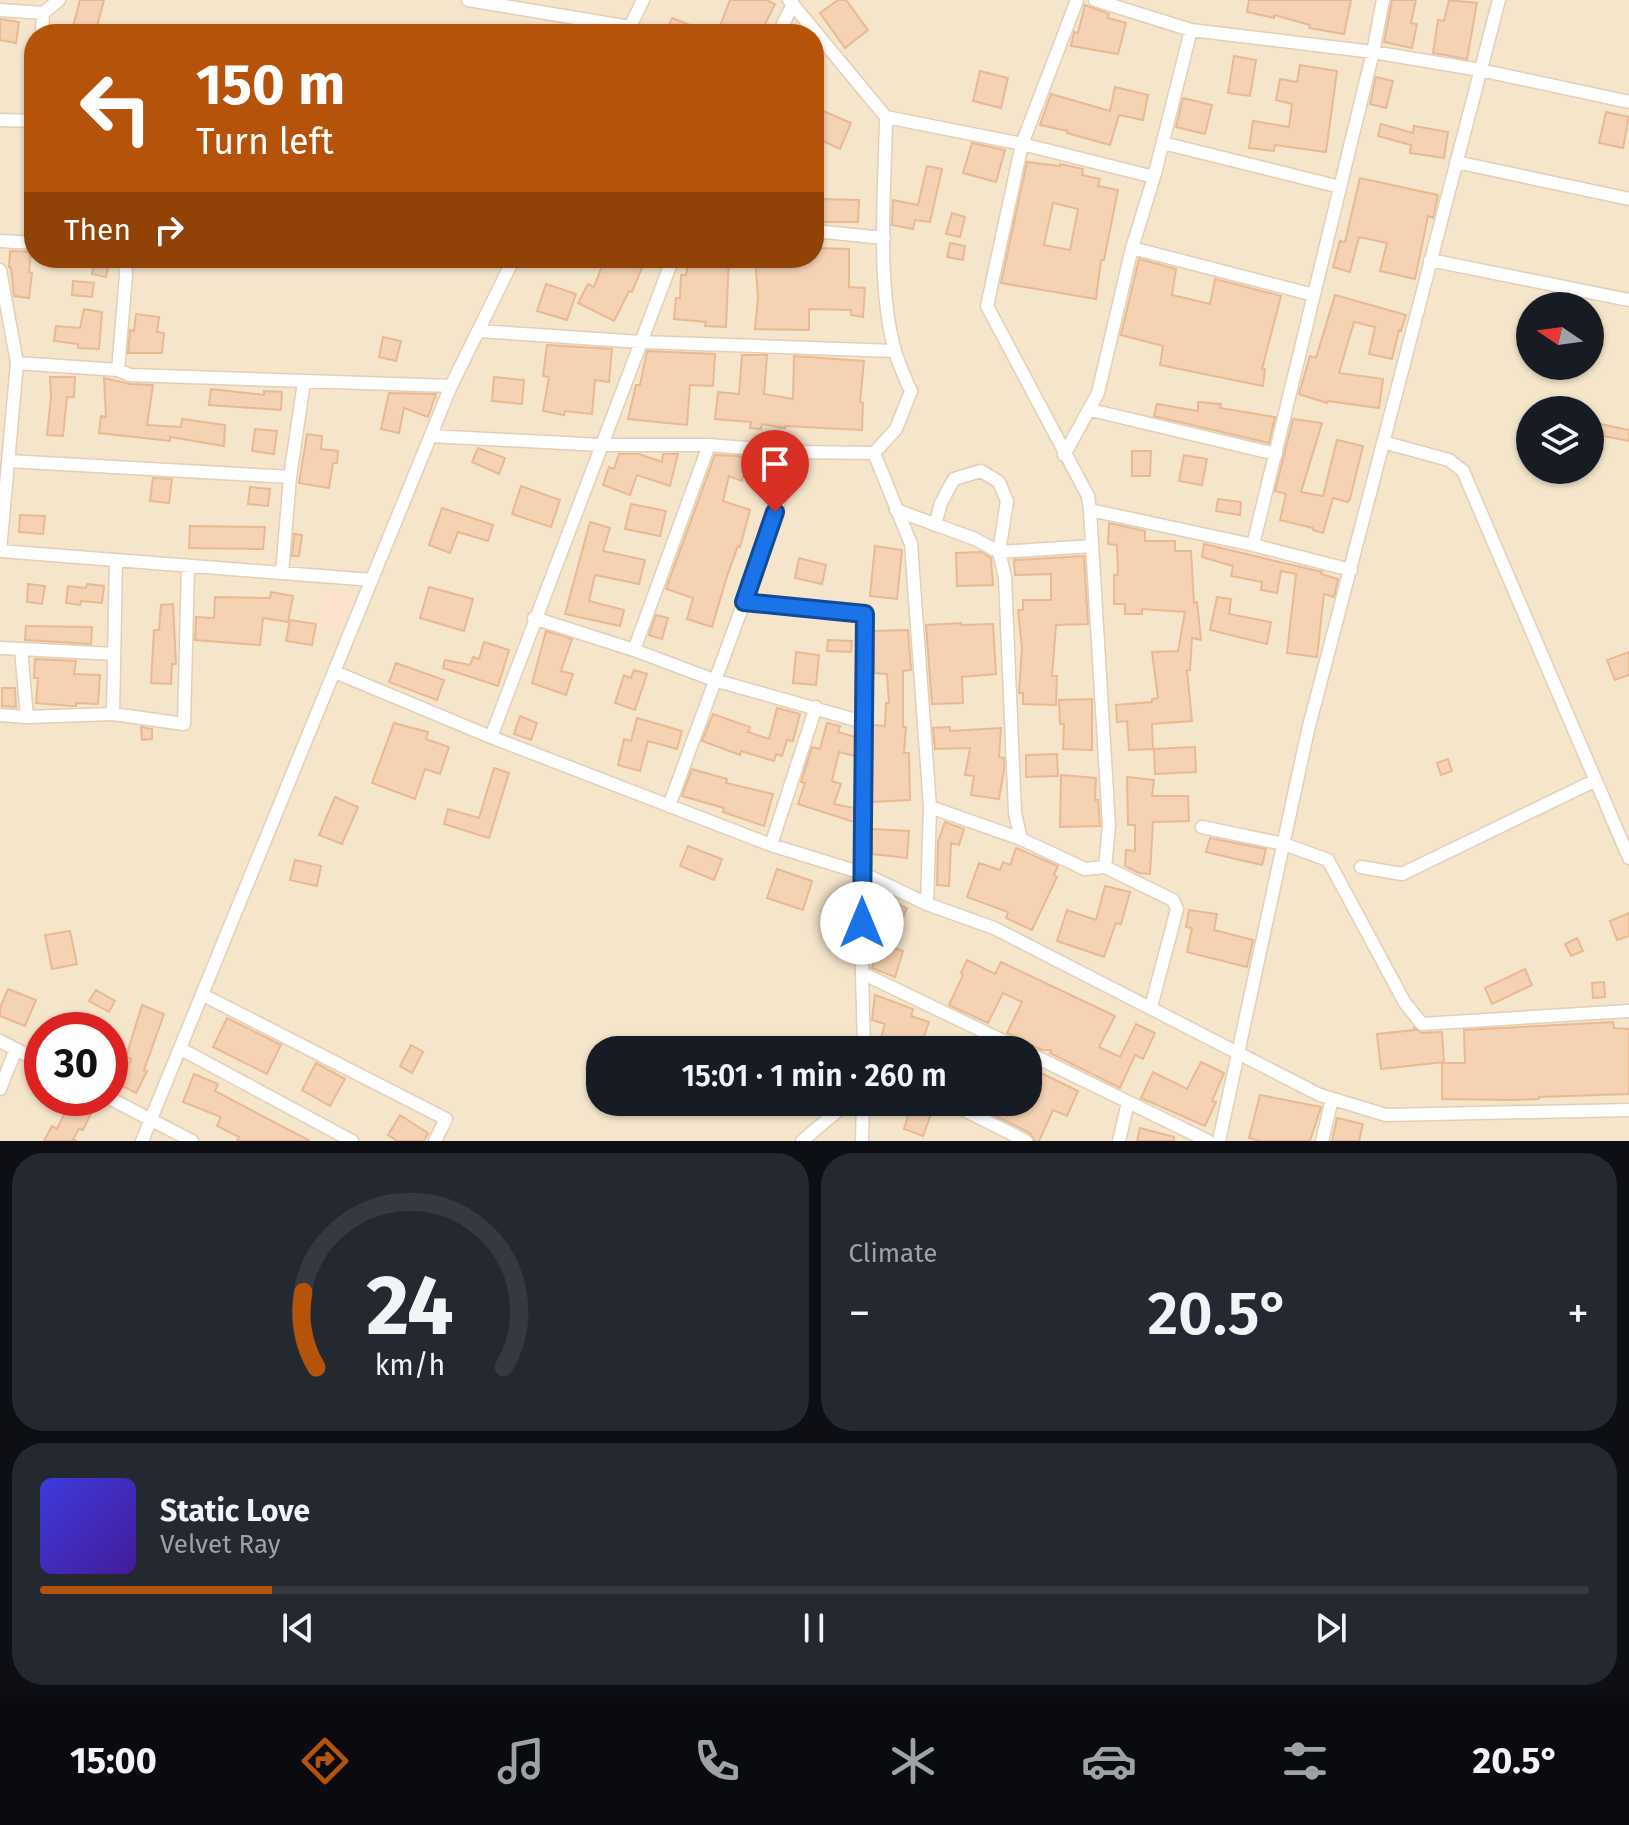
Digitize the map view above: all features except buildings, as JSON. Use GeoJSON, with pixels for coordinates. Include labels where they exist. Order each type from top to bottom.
{"type":"FeatureCollection","features":[{"type":"Feature","properties":{"kind":"street"},"geometry":{"type":"LineString","coordinates":[[0,10],[43,13],[59,0]]}},
{"type":"Feature","properties":{"kind":"street"},"geometry":{"type":"LineString","coordinates":[[468,0],[596,24]]}},
{"type":"Feature","properties":{"kind":"street"},"geometry":{"type":"LineString","coordinates":[[631,24],[643,0]]}},
{"type":"Feature","properties":{"kind":"street"},"geometry":{"type":"LineString","coordinates":[[1077,0],[1022,144],[987,306],[1088,496],[1109,826],[1105,867]]}},
{"type":"Feature","properties":{"kind":"street"},"geometry":{"type":"LineString","coordinates":[[1095,0],[1191,30],[1373,52],[1480,70],[1629,102]]}},
{"type":"Feature","properties":{"kind":"street"},"geometry":{"type":"LineString","coordinates":[[1253,545],[1383,0]]}},
{"type":"Feature","properties":{"kind":"street"},"geometry":{"type":"LineString","coordinates":[[1219,1141],[1308,730],[1499,0]]}},
{"type":"Feature","properties":{"kind":"street"},"geometry":{"type":"LineString","coordinates":[[782,24],[791,2],[809,24]]}},
{"type":"Feature","properties":{"kind":"street"},"geometry":{"type":"LineString","coordinates":[[42,24],[43,13]]}},
{"type":"Feature","properties":{"kind":"street"},"geometry":{"type":"LineString","coordinates":[[1064,455],[1098,393],[1132,248],[1154,177],[1191,30]]}},
{"type":"Feature","properties":{"kind":"street"},"geometry":{"type":"LineString","coordinates":[[824,42],[886,117],[1022,144],[1154,177]]}},
{"type":"Feature","properties":{"kind":"street"},"geometry":{"type":"LineString","coordinates":[[431,436],[601,445],[709,445],[796,452],[874,453],[896,429],[911,391],[895,351],[887,312],[884,238],[886,117]]}},
{"type":"Feature","properties":{"kind":"street"},"geometry":{"type":"LineString","coordinates":[[0,120],[24,121]]}},
{"type":"Feature","properties":{"kind":"street"},"geometry":{"type":"LineString","coordinates":[[1163,143],[1340,187]]}},
{"type":"Feature","properties":{"kind":"street"},"geometry":{"type":"LineString","coordinates":[[1456,162],[1629,199]]}},
{"type":"Feature","properties":{"kind":"street"},"geometry":{"type":"LineString","coordinates":[[824,232],[884,238]]}},
{"type":"Feature","properties":{"kind":"street"},"geometry":{"type":"LineString","coordinates":[[0,241],[24,242]]}},
{"type":"Feature","properties":{"kind":"street"},"geometry":{"type":"LineString","coordinates":[[1132,248],[1314,295]]}},
{"type":"Feature","properties":{"kind":"street"},"geometry":{"type":"LineString","coordinates":[[1430,260],[1629,300]]}},
{"type":"Feature","properties":{"kind":"street"},"geometry":{"type":"LineString","coordinates":[[118,370],[126,268]]}},
{"type":"Feature","properties":{"kind":"street"},"geometry":{"type":"LineString","coordinates":[[142,1141],[451,386],[509,268]]}},
{"type":"Feature","properties":{"kind":"street"},"geometry":{"type":"LineString","coordinates":[[491,737],[669,268]]}},
{"type":"Feature","properties":{"kind":"street"},"geometry":{"type":"LineString","coordinates":[[0,270],[17,363],[3,488],[0,551],[372,580]]}},
{"type":"Feature","properties":{"kind":"street"},"geometry":{"type":"LineString","coordinates":[[479,331],[641,342],[895,351]]}},
{"type":"Feature","properties":{"kind":"street"},"geometry":{"type":"LineString","coordinates":[[17,363],[118,370],[130,375],[451,386]]}},
{"type":"Feature","properties":{"kind":"street"},"geometry":{"type":"LineString","coordinates":[[282,573],[290,477],[304,382]]}},
{"type":"Feature","properties":{"kind":"street"},"geometry":{"type":"LineString","coordinates":[[1091,410],[1276,454]]}},
{"type":"Feature","properties":{"kind":"street"},"geometry":{"type":"LineString","coordinates":[[1383,442],[1449,460],[1463,471],[1629,858]]}},
{"type":"Feature","properties":{"kind":"street"},"geometry":{"type":"LineString","coordinates":[[634,650],[709,445]]}},
{"type":"Feature","properties":{"kind":"street"},"geometry":{"type":"LineString","coordinates":[[669,806],[796,452]]}},
{"type":"Feature","properties":{"kind":"street"},"geometry":{"type":"LineString","coordinates":[[874,453],[911,544],[930,807],[927,904]]}},
{"type":"Feature","properties":{"kind":"street"},"geometry":{"type":"LineString","coordinates":[[8,461],[290,477]]}},
{"type":"Feature","properties":{"kind":"street"},"geometry":{"type":"LineString","coordinates":[[935,525],[941,503],[954,479],[981,471],[999,482],[1007,501],[999,552],[1005,577],[1015,813],[1021,839]]}},
{"type":"Feature","properties":{"kind":"street"},"geometry":{"type":"LineString","coordinates":[[896,510],[975,539],[999,552],[1092,546]]}},
{"type":"Feature","properties":{"kind":"street"},"geometry":{"type":"LineString","coordinates":[[1090,510],[1253,545],[1351,570]]}},
{"type":"Feature","properties":{"kind":"street"},"geometry":{"type":"LineString","coordinates":[[113,714],[116,560]]}},
{"type":"Feature","properties":{"kind":"street"},"geometry":{"type":"LineString","coordinates":[[0,715],[113,714],[184,724],[188,566]]}},
{"type":"Feature","properties":{"kind":"street"},"geometry":{"type":"LineString","coordinates":[[744,602],[865,614],[864,1036]]}},
{"type":"Feature","properties":{"kind":"street"},"geometry":{"type":"LineString","coordinates":[[534,618],[714,680],[863,722]]}},
{"type":"Feature","properties":{"kind":"street"},"geometry":{"type":"LineString","coordinates":[[0,648],[114,654]]}},
{"type":"Feature","properties":{"kind":"street"},"geometry":{"type":"LineString","coordinates":[[21,649],[27,717]]}},
{"type":"Feature","properties":{"kind":"street"},"geometry":{"type":"LineString","coordinates":[[335,672],[491,737],[771,845],[862,873],[927,904],[994,928],[1332,1099],[1386,1115],[1629,1110]]}},
{"type":"Feature","properties":{"kind":"street"},"geometry":{"type":"LineString","coordinates":[[771,845],[816,707]]}},
{"type":"Feature","properties":{"kind":"street"},"geometry":{"type":"LineString","coordinates":[[1361,867],[1402,874],[1594,781]]}},
{"type":"Feature","properties":{"kind":"street"},"geometry":{"type":"LineString","coordinates":[[930,807],[1021,839],[1085,869],[1105,867],[1173,900],[1177,909],[1151,1007]]}},
{"type":"Feature","properties":{"kind":"street"},"geometry":{"type":"LineString","coordinates":[[1202,827],[1284,844],[1328,860],[1405,1003],[1422,1024],[1629,1011]]}},
{"type":"Feature","properties":{"kind":"street"},"geometry":{"type":"LineString","coordinates":[[862,973],[993,1036]]}},
{"type":"Feature","properties":{"kind":"street"},"geometry":{"type":"LineString","coordinates":[[203,995],[446,1119],[435,1141]]}},
{"type":"Feature","properties":{"kind":"street"},"geometry":{"type":"LineString","coordinates":[[0,1041],[24,1053]]}},
{"type":"Feature","properties":{"kind":"street"},"geometry":{"type":"LineString","coordinates":[[0,1089],[16,1049]]}},
{"type":"Feature","properties":{"kind":"street"},"geometry":{"type":"LineString","coordinates":[[181,1049],[352,1141]]}},
{"type":"Feature","properties":{"kind":"street"},"geometry":{"type":"LineString","coordinates":[[1042,1060],[1208,1141]]}},
{"type":"Feature","properties":{"kind":"street"},"geometry":{"type":"LineString","coordinates":[[1322,1141],[1332,1099]]}},
{"type":"Feature","properties":{"kind":"street"},"geometry":{"type":"LineString","coordinates":[[1119,1141],[1128,1102]]}},
{"type":"Feature","properties":{"kind":"street"},"geometry":{"type":"LineString","coordinates":[[128,1108],[192,1141]]}},
{"type":"Feature","properties":{"kind":"street"},"geometry":{"type":"LineString","coordinates":[[802,1141],[831,1116]]}},
{"type":"Feature","properties":{"kind":"street"},"geometry":{"type":"LineString","coordinates":[[862,1141],[863,1116]]}},
{"type":"Feature","properties":{"kind":"street"},"geometry":{"type":"LineString","coordinates":[[976,1116],[1026,1141]]}},
{"type":"Feature","properties":{"kind":"shaded area"},"geometry":{"type":"Polygon","coordinates":[[[0,0],[1629,0],[1629,1141],[0,1141],[0,0]]]}},
{"type":"Feature","properties":{"kind":"shaded area"},"geometry":{"type":"Polygon","coordinates":[[[328,590],[353,597],[342,631],[316,624],[328,590]]]}},
{"type":"Feature","properties":{"kind":"route"},"geometry":{"type":"LineString","coordinates":[[775,512],[744,602],[865,614],[862,923]]}}]}
